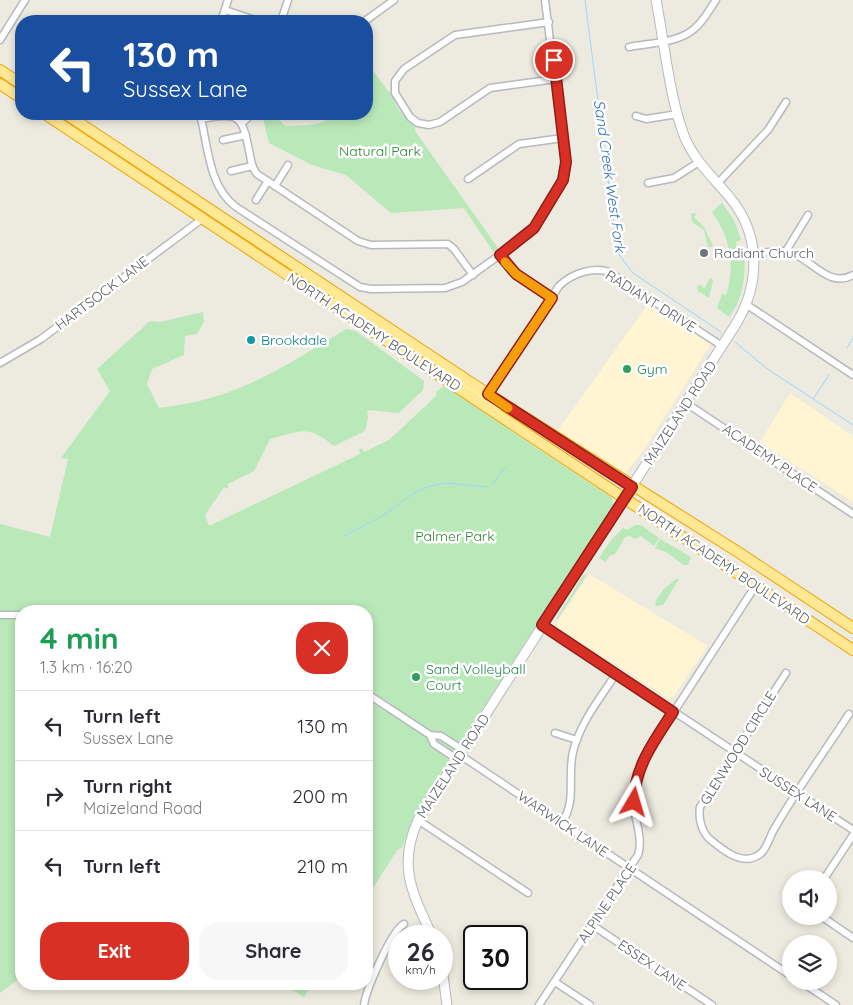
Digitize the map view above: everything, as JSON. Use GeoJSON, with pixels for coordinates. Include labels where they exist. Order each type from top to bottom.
{"type":"FeatureCollection","features":[{"type":"Feature","properties":{"kind":"highway"},"geometry":{"type":"LineString","coordinates":[[0,70],[15,80]]}},
{"type":"Feature","properties":{"kind":"highway"},"geometry":{"type":"LineString","coordinates":[[0,84],[15,94]]}},
{"type":"Feature","properties":{"kind":"highway","name":"NORTH ACADEMY BOULEVARD"},"geometry":{"type":"LineString","coordinates":[[54,120],[853,650]]}},
{"type":"Feature","properties":{"kind":"highway","name":"NORTH ACADEMY BOULEVARD"},"geometry":{"type":"LineString","coordinates":[[75,120],[503,404],[738,552],[853,628]]}},
{"type":"Feature","properties":{"kind":"highway"},"geometry":{"type":"LineString","coordinates":[[800,614],[812,615],[853,642]]}},
{"type":"Feature","properties":{"kind":"main road","name":"MAIZELAND ROAD"},"geometry":{"type":"LineString","coordinates":[[427,925],[413,897],[408,871],[410,842],[418,820],[747,305],[754,276],[754,254],[750,236],[742,216],[699,162],[686,139],[678,114],[656,0]]}},
{"type":"Feature","properties":{"kind":"main road"},"geometry":{"type":"LineString","coordinates":[[202,219],[209,209]]}},
{"type":"Feature","properties":{"kind":"main road"},"geometry":{"type":"LineString","coordinates":[[332,304],[340,302],[382,330],[392,331]]}},
{"type":"Feature","properties":{"kind":"main road"},"geometry":{"type":"LineString","coordinates":[[442,376],[451,376],[496,405],[503,404]]}},
{"type":"Feature","properties":{"kind":"main road"},"geometry":{"type":"LineString","coordinates":[[445,990],[447,1005]]}},
{"type":"Feature","properties":{"kind":"street"},"geometry":{"type":"LineString","coordinates":[[16,15],[25,0]]}},
{"type":"Feature","properties":{"kind":"street"},"geometry":{"type":"LineString","coordinates":[[223,15],[228,0]]}},
{"type":"Feature","properties":{"kind":"street"},"geometry":{"type":"LineString","coordinates":[[283,15],[288,0]]}},
{"type":"Feature","properties":{"kind":"street"},"geometry":{"type":"LineString","coordinates":[[373,15],[394,0]]}},
{"type":"Feature","properties":{"kind":"street"},"geometry":{"type":"LineString","coordinates":[[201,120],[214,178],[222,195],[236,207],[350,283],[371,289],[438,289],[456,285],[473,275],[534,228],[558,192],[565,168],[563,138],[545,0]]}},
{"type":"Feature","properties":{"kind":"street"},"geometry":{"type":"LineString","coordinates":[[629,47],[681,37],[695,28],[716,0]]}},
{"type":"Feature","properties":{"kind":"street"},"geometry":{"type":"LineString","coordinates":[[225,10],[240,15]]}},
{"type":"Feature","properties":{"kind":"street"},"geometry":{"type":"LineString","coordinates":[[0,40],[15,16]]}},
{"type":"Feature","properties":{"kind":"street"},"geometry":{"type":"LineString","coordinates":[[549,22],[468,31],[450,37],[404,69],[397,77],[395,92],[403,108],[414,121],[429,125],[440,122],[490,88],[556,79]]}},
{"type":"Feature","properties":{"kind":"street"},"geometry":{"type":"LineString","coordinates":[[717,184],[768,130],[786,102]]}},
{"type":"Feature","properties":{"kind":"street"},"geometry":{"type":"LineString","coordinates":[[636,116],[646,119],[678,114]]}},
{"type":"Feature","properties":{"kind":"street"},"geometry":{"type":"LineString","coordinates":[[239,120],[242,123],[246,135],[252,166],[257,174],[275,186],[366,245],[448,244],[454,249],[473,275]]}},
{"type":"Feature","properties":{"kind":"street"},"geometry":{"type":"LineString","coordinates":[[242,123],[245,120]]}},
{"type":"Feature","properties":{"kind":"street"},"geometry":{"type":"LineString","coordinates":[[223,140],[246,135]]}},
{"type":"Feature","properties":{"kind":"street"},"geometry":{"type":"LineString","coordinates":[[468,179],[519,144],[563,138]]}},
{"type":"Feature","properties":{"kind":"street"},"geometry":{"type":"LineString","coordinates":[[648,183],[674,178],[699,162]]}},
{"type":"Feature","properties":{"kind":"street"},"geometry":{"type":"LineString","coordinates":[[275,186],[288,165]]}},
{"type":"Feature","properties":{"kind":"street"},"geometry":{"type":"LineString","coordinates":[[231,171],[252,166]]}},
{"type":"Feature","properties":{"kind":"street"},"geometry":{"type":"LineString","coordinates":[[256,200],[268,181]]}},
{"type":"Feature","properties":{"kind":"street"},"geometry":{"type":"LineString","coordinates":[[786,251],[808,215]]}},
{"type":"Feature","properties":{"kind":"street","name":"HARTSOCK LANE"},"geometry":{"type":"LineString","coordinates":[[0,363],[21,353],[46,336],[202,219]]}},
{"type":"Feature","properties":{"kind":"street"},"geometry":{"type":"LineString","coordinates":[[754,254],[786,251],[797,255],[830,277],[843,279],[853,275]]}},
{"type":"Feature","properties":{"kind":"street"},"geometry":{"type":"LineString","coordinates":[[500,255],[516,274],[552,298]]}},
{"type":"Feature","properties":{"kind":"street","name":"RADIANT DRIVE"},"geometry":{"type":"LineString","coordinates":[[488,394],[552,298],[567,280],[590,270],[605,270],[722,346]]}},
{"type":"Feature","properties":{"kind":"street"},"geometry":{"type":"LineString","coordinates":[[747,305],[853,374]]}},
{"type":"Feature","properties":{"kind":"street","name":"ACADEMY PLACE"},"geometry":{"type":"LineString","coordinates":[[686,403],[853,514]]}},
{"type":"Feature","properties":{"kind":"street","name":"ALPINE PLACE"},"geometry":{"type":"LineString","coordinates":[[539,1005],[638,855],[640,847],[634,802],[636,779],[644,758],[756,585]]}},
{"type":"Feature","properties":{"kind":"street"},"geometry":{"type":"LineString","coordinates":[[0,615],[15,615]]}},
{"type":"Feature","properties":{"kind":"street","name":"SUSSEX LANE"},"geometry":{"type":"LineString","coordinates":[[542,625],[853,830]]}},
{"type":"Feature","properties":{"kind":"street","name":"GLENWOOD CIRCLE"},"geometry":{"type":"LineString","coordinates":[[786,673],[705,797],[699,811],[705,835],[723,849],[743,859],[760,855],[797,793],[849,714]]}},
{"type":"Feature","properties":{"kind":"street"},"geometry":{"type":"LineString","coordinates":[[562,823],[572,805],[571,765],[576,740],[587,718],[616,674]]}},
{"type":"Feature","properties":{"kind":"street"},"geometry":{"type":"LineString","coordinates":[[373,698],[430,735],[441,736],[460,755]]}},
{"type":"Feature","properties":{"kind":"street"},"geometry":{"type":"LineString","coordinates":[[555,733],[576,740]]}},
{"type":"Feature","properties":{"kind":"street"},"geometry":{"type":"LineString","coordinates":[[430,735],[434,744],[460,755]]}},
{"type":"Feature","properties":{"kind":"street","name":"WARWICK LANE"},"geometry":{"type":"LineString","coordinates":[[460,755],[782,970]]}},
{"type":"Feature","properties":{"kind":"street"},"geometry":{"type":"LineString","coordinates":[[418,820],[528,893]]}},
{"type":"Feature","properties":{"kind":"street"},"geometry":{"type":"LineString","coordinates":[[830,870],[853,835]]}},
{"type":"Feature","properties":{"kind":"street"},"geometry":{"type":"LineString","coordinates":[[373,981],[395,933],[404,924]]}},
{"type":"Feature","properties":{"kind":"street","name":"ESSEX LANE"},"geometry":{"type":"LineString","coordinates":[[592,925],[712,1005]]}},
{"type":"Feature","properties":{"kind":"street"},"geometry":{"type":"LineString","coordinates":[[834,925],[853,938]]}},
{"type":"Feature","properties":{"kind":"street"},"geometry":{"type":"LineString","coordinates":[[555,982],[590,1005]]}},
{"type":"Feature","properties":{"kind":"street"},"geometry":{"type":"LineString","coordinates":[[364,1005],[369,990]]}},
{"type":"Feature","properties":{"kind":"street"},"geometry":{"type":"LineString","coordinates":[[814,990],[836,1005]]}},
{"type":"Feature","properties":{"kind":"shaded area"},"geometry":{"type":"Polygon","coordinates":[[[648,304],[711,344],[645,448],[625,474],[556,433],[648,304]]]}},
{"type":"Feature","properties":{"kind":"shaded area"},"geometry":{"type":"Polygon","coordinates":[[[790,393],[853,436],[853,502],[760,442],[790,393]]]}},
{"type":"Feature","properties":{"kind":"shaded area"},"geometry":{"type":"Polygon","coordinates":[[[589,574],[708,646],[671,700],[560,629],[556,624],[589,574]]]}},
{"type":"Feature","properties":{"kind":"green space","name":"Natural Park"},"geometry":{"type":"Polygon","coordinates":[[[373,71],[388,91],[392,92],[400,112],[416,126],[415,131],[500,251],[495,254],[464,208],[391,213],[346,175],[312,165],[269,143],[263,120],[280,120],[285,126],[325,121],[373,120],[373,71]]]}},
{"type":"Feature","properties":{"kind":"green space"},"geometry":{"type":"Polygon","coordinates":[[[722,203],[734,220],[741,240],[736,242],[737,249],[744,250],[745,259],[741,294],[729,317],[717,308],[722,294],[726,295],[727,293],[731,271],[727,241],[712,212],[722,203]]]}},
{"type":"Feature","properties":{"kind":"green space"},"geometry":{"type":"Polygon","coordinates":[[[697,213],[694,217],[704,227],[713,246],[711,247],[708,247],[704,230],[692,222],[691,214],[697,213]]]}},
{"type":"Feature","properties":{"kind":"green space"},"geometry":{"type":"Polygon","coordinates":[[[710,278],[713,280],[709,298],[698,291],[697,286],[701,285],[704,289],[710,278]]]}},
{"type":"Feature","properties":{"kind":"green space","name":"Palmer Park"},"geometry":{"type":"Polygon","coordinates":[[[203,312],[204,321],[197,334],[185,336],[184,355],[152,369],[147,384],[159,408],[187,404],[235,390],[279,369],[346,329],[356,331],[424,381],[423,390],[399,413],[369,410],[367,412],[368,417],[365,431],[334,446],[317,434],[304,431],[270,439],[254,471],[228,484],[228,489],[224,487],[205,515],[209,526],[360,454],[359,450],[362,448],[364,452],[389,440],[436,396],[436,392],[444,386],[612,498],[614,505],[435,782],[413,818],[402,848],[398,849],[373,888],[373,605],[15,605],[15,982],[0,993],[0,524],[50,537],[68,459],[61,458],[110,391],[97,369],[150,321],[160,322],[203,312]]]}},
{"type":"Feature","properties":{"kind":"green space"},"geometry":{"type":"Polygon","coordinates":[[[635,525],[641,525],[659,538],[654,546],[641,536],[635,539],[630,536],[625,537],[615,554],[609,556],[606,562],[599,558],[612,539],[623,528],[627,530],[635,525]]]}},
{"type":"Feature","properties":{"kind":"green space"},"geometry":{"type":"Polygon","coordinates":[[[660,539],[691,557],[688,565],[684,565],[666,552],[655,548],[660,539]]]}},
{"type":"Feature","properties":{"kind":"green space"},"geometry":{"type":"Polygon","coordinates":[[[587,574],[557,620],[583,576],[587,574]]]}},
{"type":"Feature","properties":{"kind":"green space"},"geometry":{"type":"Polygon","coordinates":[[[676,579],[679,579],[663,605],[656,606],[655,602],[663,590],[676,579]]]}},
{"type":"Feature","properties":{"kind":"green space"},"geometry":{"type":"Polygon","coordinates":[[[292,990],[308,990],[304,997],[292,990]]]}},
{"type":"Feature","properties":{"kind":"waterway","name":"Sand Creek West Fork"},"geometry":{"type":"LineString","coordinates":[[585,0],[616,241],[620,256],[633,273],[721,332]]}},
{"type":"Feature","properties":{"kind":"waterway","name":"Sand Creek West Fork"},"geometry":{"type":"LineString","coordinates":[[847,348],[853,338]]}},
{"type":"Feature","properties":{"kind":"waterway","name":"Sand Creek West Fork"},"geometry":{"type":"LineString","coordinates":[[735,342],[766,368],[853,425]]}},
{"type":"Feature","properties":{"kind":"waterway","name":"Sand Creek West Fork"},"geometry":{"type":"LineString","coordinates":[[814,398],[829,375]]}},
{"type":"Feature","properties":{"kind":"waterway"},"geometry":{"type":"LineString","coordinates":[[492,484],[506,467]]}},
{"type":"Feature","properties":{"kind":"waterway"},"geometry":{"type":"LineString","coordinates":[[344,536],[384,515],[414,493],[430,486],[447,483],[487,487]]}},
{"type":"Feature","properties":{"kind":"slow traffic"},"geometry":{"type":"LineString","coordinates":[[505,262],[516,274],[552,298],[488,394],[508,408]]}},
{"type":"Feature","properties":{"kind":"place","name":"Radiant Church"},"geometry":{"type":"Point","coordinates":[704,253]}},
{"type":"Feature","properties":{"kind":"place","name":"Brookdale"},"geometry":{"type":"Point","coordinates":[251,340]}},
{"type":"Feature","properties":{"kind":"place","name":"Gym"},"geometry":{"type":"Point","coordinates":[627,369]}},
{"type":"Feature","properties":{"kind":"place","name":"Sand Volleyball Court"},"geometry":{"type":"Point","coordinates":[416,677]}},
{"type":"Feature","properties":{"kind":"route"},"geometry":{"type":"LineString","coordinates":[[554,60],[566,162],[563,180],[558,192],[534,228],[522,240],[500,255],[516,274],[552,298],[488,394],[632,487],[542,625],[673,712],[641,764],[634,788],[634,802]]}}]}
